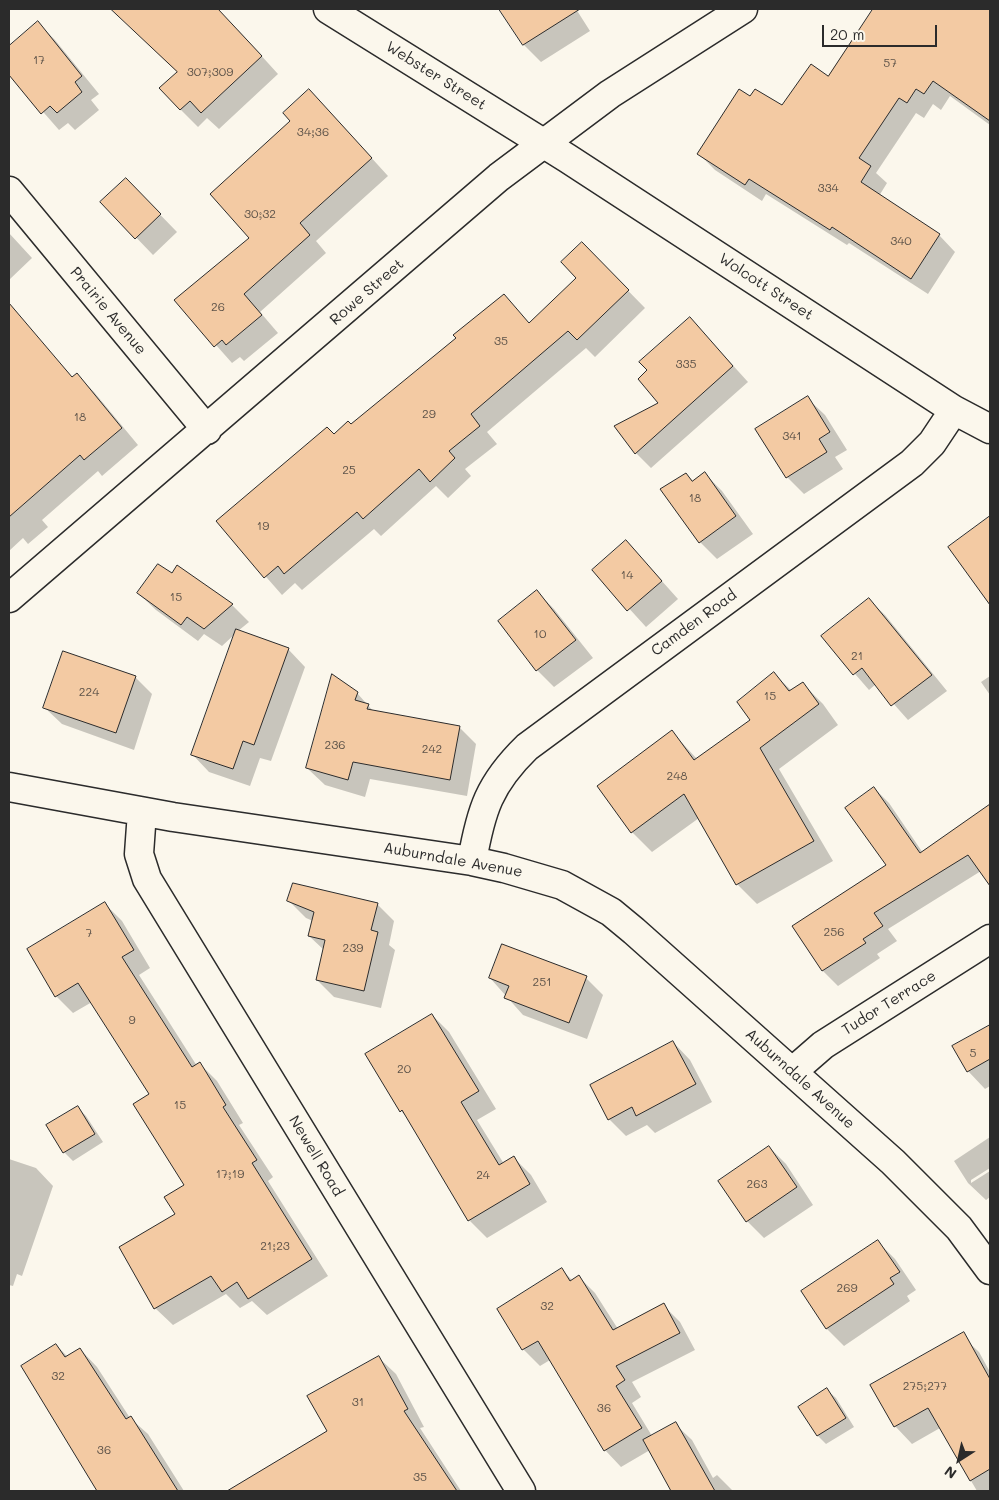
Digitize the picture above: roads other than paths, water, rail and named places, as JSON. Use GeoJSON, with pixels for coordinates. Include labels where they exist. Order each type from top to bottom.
{"type":"FeatureCollection","features":[{"type":"Feature","properties":{"kind":"street","name":"Webster Street"},"geometry":{"type":"LineString","coordinates":[[328,9],[543,143]]}},
{"type":"Feature","properties":{"kind":"street","name":"Rowe Street"},"geometry":{"type":"LineString","coordinates":[[9,598],[207,430],[499,177],[610,94],[743,9]]}},
{"type":"Feature","properties":{"kind":"street","name":"Wolcott Street"},"geometry":{"type":"LineString","coordinates":[[543,143],[954,410],[990,429]]}},
{"type":"Feature","properties":{"kind":"street","name":"Prairie Avenue"},"geometry":{"type":"LineString","coordinates":[[9,191],[207,430]]}},
{"type":"Feature","properties":{"kind":"street","name":"Camden Road"},"geometry":{"type":"LineString","coordinates":[[472,861],[485,802],[502,773],[526,747],[912,463],[932,442],[954,410]]}},
{"type":"Feature","properties":{"kind":"street","name":"Auburndale Avenue"},"geometry":{"type":"LineString","coordinates":[[9,787],[142,812],[472,861],[537,876],[562,885],[611,912],[893,1162],[959,1228],[990,1270]]}},
{"type":"Feature","properties":{"kind":"street","name":"Newell Road"},"geometry":{"type":"LineString","coordinates":[[142,812],[139,854],[147,879],[521,1491]]}},
{"type":"Feature","properties":{"kind":"street","name":"Tudor Terrace"},"geometry":{"type":"LineString","coordinates":[[792,1072],[823,1045],[990,939]]}}]}
